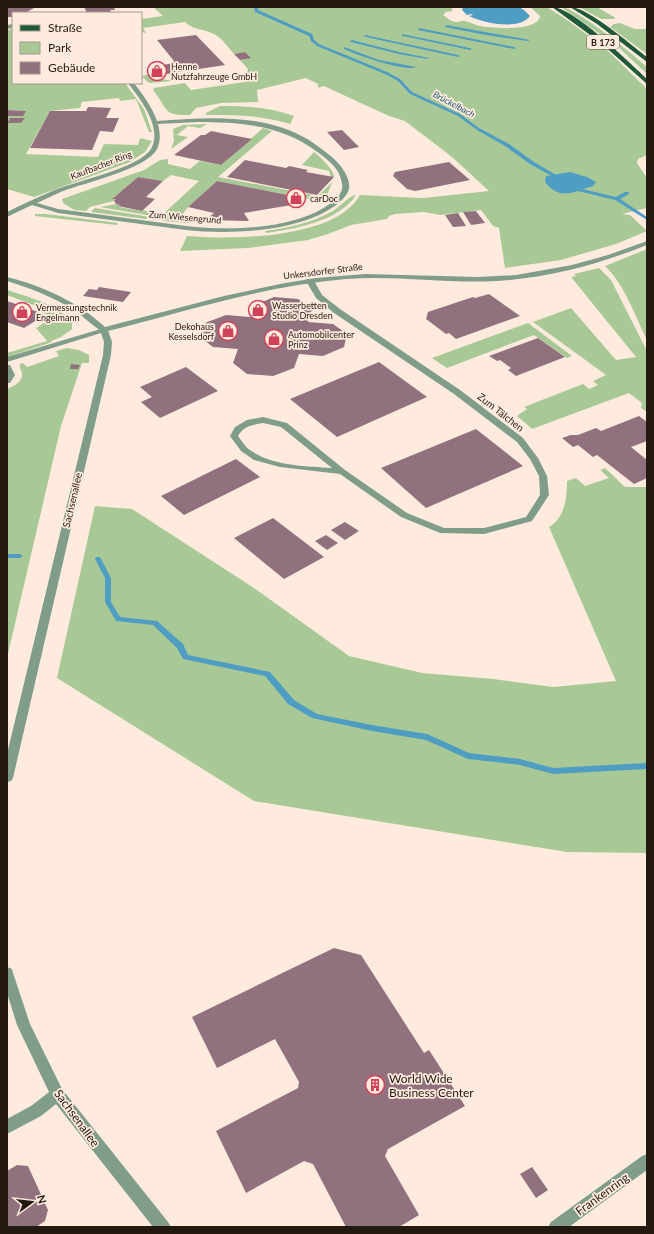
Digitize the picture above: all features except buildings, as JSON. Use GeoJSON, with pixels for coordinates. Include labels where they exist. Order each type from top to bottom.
{"type":"FeatureCollection","features":[{"type":"Feature","properties":{"kind":"main road","name":"B 173"},"geometry":{"type":"LineString","coordinates":[[554,7],[621,56],[647,82]]}},
{"type":"Feature","properties":{"kind":"main road","name":"B 173"},"geometry":{"type":"LineString","coordinates":[[572,7],[599,23],[647,60]]}},
{"type":"Feature","properties":{"kind":"street","name":"Kaufbacher Ring"},"geometry":{"type":"LineString","coordinates":[[7,215],[32,202],[59,191],[126,167],[144,158],[153,149],[157,136],[155,123],[142,97],[132,84]]}},
{"type":"Feature","properties":{"kind":"street","name":"Zum Wiesengrund"},"geometry":{"type":"LineString","coordinates":[[32,202],[53,210],[86,215],[205,230],[238,229],[295,221],[312,215],[330,207],[340,199],[345,190],[346,181],[337,165],[316,146],[300,137],[275,127],[256,122],[237,121],[155,123]]}},
{"type":"Feature","properties":{"kind":"street","name":"Unkersdorfer Straße"},"geometry":{"type":"LineString","coordinates":[[7,360],[104,330],[264,290],[310,281],[382,275],[498,279],[594,263],[647,243]]}},
{"type":"Feature","properties":{"kind":"street"},"geometry":{"type":"LineString","coordinates":[[7,279],[55,297],[91,317],[104,330]]}},
{"type":"Feature","properties":{"kind":"street","name":"Zum Tälchen"},"geometry":{"type":"LineString","coordinates":[[310,281],[319,296],[337,311],[457,392],[520,440],[534,458],[543,476],[545,495],[529,519],[484,531],[442,531],[404,515],[342,472],[284,425],[263,420],[247,423],[238,429],[234,436],[239,444],[248,453],[269,462],[342,472]]}},
{"type":"Feature","properties":{"kind":"street","name":"Sachsenallee"},"geometry":{"type":"LineString","coordinates":[[7,778],[107,355],[108,342],[104,330]]}},
{"type":"Feature","properties":{"kind":"street"},"geometry":{"type":"LineString","coordinates":[[7,367],[11,375],[7,381]]}},
{"type":"Feature","properties":{"kind":"street","name":"Sachsenallee"},"geometry":{"type":"LineString","coordinates":[[7,973],[24,1025],[58,1094],[163,1227]]}},
{"type":"Feature","properties":{"kind":"street"},"geometry":{"type":"LineString","coordinates":[[7,1127],[36,1111],[58,1094]]}},
{"type":"Feature","properties":{"kind":"street","name":"Frankenring"},"geometry":{"type":"LineString","coordinates":[[556,1227],[647,1161]]}},
{"type":"Feature","properties":{"kind":"green space"},"geometry":{"type":"Polygon","coordinates":[[[153,7],[452,7],[452,11],[446,12],[443,15],[450,20],[456,22],[464,21],[480,26],[494,28],[514,28],[531,25],[537,21],[540,16],[530,7],[547,7],[603,46],[647,89],[647,155],[638,159],[637,163],[647,178],[647,208],[622,214],[630,215],[647,231],[616,244],[561,260],[505,268],[499,228],[493,226],[481,210],[440,215],[424,212],[395,214],[389,216],[387,219],[351,225],[308,240],[248,248],[180,251],[187,236],[255,236],[281,234],[307,228],[329,221],[348,210],[360,195],[423,198],[489,191],[452,157],[405,121],[389,116],[324,86],[318,88],[318,84],[306,78],[257,90],[258,102],[221,103],[196,108],[190,115],[181,115],[170,112],[153,90],[154,88],[185,83],[191,90],[245,82],[239,75],[247,72],[248,69],[240,60],[250,58],[245,52],[234,54],[217,36],[210,32],[191,27],[185,22],[143,28],[146,33],[142,32],[142,19],[163,16],[153,7]]]}},
{"type":"Feature","properties":{"kind":"green space"},"geometry":{"type":"Polygon","coordinates":[[[561,7],[579,15],[618,43],[647,67],[647,74],[617,46],[561,7]]]}},
{"type":"Feature","properties":{"kind":"green space"},"geometry":{"type":"Polygon","coordinates":[[[579,7],[597,7],[615,19],[601,19],[579,7]]]}},
{"type":"Feature","properties":{"kind":"green space"},"geometry":{"type":"Polygon","coordinates":[[[620,23],[635,29],[647,29],[647,54],[610,27],[614,24],[620,23]]]}},
{"type":"Feature","properties":{"kind":"green space"},"geometry":{"type":"Polygon","coordinates":[[[12,29],[12,84],[126,84],[144,109],[152,132],[149,132],[136,99],[120,101],[119,98],[82,102],[80,108],[50,111],[26,154],[98,157],[104,144],[138,145],[140,138],[152,141],[145,152],[130,162],[34,197],[7,189],[7,123],[21,123],[24,118],[10,118],[7,122],[7,116],[22,116],[25,111],[8,110],[7,112],[7,30],[12,29]]]}},
{"type":"Feature","properties":{"kind":"green space"},"geometry":{"type":"Polygon","coordinates":[[[151,74],[153,77],[173,81],[149,83],[142,76],[151,74]]]}},
{"type":"Feature","properties":{"kind":"green space"},"geometry":{"type":"Polygon","coordinates":[[[220,106],[257,108],[294,116],[290,124],[259,117],[238,115],[206,115],[206,113],[220,106]]]}},
{"type":"Feature","properties":{"kind":"green space"},"geometry":{"type":"Polygon","coordinates":[[[207,124],[200,128],[188,126],[177,135],[188,137],[171,149],[174,141],[173,129],[183,125],[207,124]]]}},
{"type":"Feature","properties":{"kind":"green space"},"geometry":{"type":"Polygon","coordinates":[[[263,128],[272,131],[218,177],[318,196],[332,182],[328,193],[322,200],[275,191],[325,201],[324,202],[217,181],[188,207],[182,215],[190,223],[163,221],[161,218],[162,215],[199,181],[171,175],[163,181],[138,177],[113,198],[116,199],[114,201],[90,207],[86,211],[74,210],[63,203],[62,199],[144,170],[160,160],[168,159],[168,164],[190,169],[200,161],[221,165],[263,128]]]}},
{"type":"Feature","properties":{"kind":"green space"},"geometry":{"type":"Polygon","coordinates":[[[314,152],[329,166],[334,177],[331,177],[329,171],[302,165],[314,152]]]}},
{"type":"Feature","properties":{"kind":"green space"},"geometry":{"type":"Polygon","coordinates":[[[356,195],[349,204],[339,211],[316,222],[290,229],[266,233],[265,231],[291,227],[315,219],[331,212],[356,195]]]}},
{"type":"Feature","properties":{"kind":"green space"},"geometry":{"type":"Polygon","coordinates":[[[116,204],[120,205],[119,207],[142,211],[144,210],[154,215],[152,216],[100,207],[116,204]]]}},
{"type":"Feature","properties":{"kind":"green space"},"geometry":{"type":"Polygon","coordinates":[[[95,208],[150,217],[146,219],[91,212],[95,208]]]}},
{"type":"Feature","properties":{"kind":"green space"},"geometry":{"type":"Polygon","coordinates":[[[35,214],[118,223],[117,225],[35,216],[35,214]]]}},
{"type":"Feature","properties":{"kind":"green space"},"geometry":{"type":"Polygon","coordinates":[[[647,249],[647,340],[624,291],[605,266],[647,249]]]}},
{"type":"Feature","properties":{"kind":"green space"},"geometry":{"type":"Polygon","coordinates":[[[599,268],[611,280],[647,351],[647,412],[641,408],[642,403],[629,393],[532,429],[517,416],[527,409],[524,407],[583,384],[589,389],[598,385],[593,381],[606,375],[533,322],[571,308],[616,360],[636,357],[571,277],[576,276],[574,274],[599,268]]]}},
{"type":"Feature","properties":{"kind":"green space"},"geometry":{"type":"Polygon","coordinates":[[[7,290],[24,295],[58,310],[72,321],[72,329],[61,337],[51,341],[52,342],[7,357],[7,353],[47,341],[36,328],[50,319],[44,317],[47,314],[40,312],[44,309],[7,295],[7,290]]]}},
{"type":"Feature","properties":{"kind":"green space"},"geometry":{"type":"Polygon","coordinates":[[[528,323],[572,356],[567,358],[534,335],[447,368],[432,358],[528,323]]]}},
{"type":"Feature","properties":{"kind":"green space"},"geometry":{"type":"Polygon","coordinates":[[[67,348],[79,350],[89,355],[89,363],[82,363],[61,426],[7,658],[7,389],[20,381],[22,373],[20,364],[23,363],[27,367],[59,356],[56,351],[67,348]]]}},
{"type":"Feature","properties":{"kind":"green space"},"geometry":{"type":"Polygon","coordinates":[[[605,468],[625,487],[647,487],[647,853],[567,852],[254,801],[57,678],[95,506],[132,509],[254,588],[349,656],[422,673],[493,679],[553,687],[616,681],[549,527],[559,518],[562,513],[566,500],[567,481],[576,478],[585,486],[609,478],[600,470],[605,468]]]}},
{"type":"Feature","properties":{"kind":"water"},"geometry":{"type":"Polygon","coordinates":[[[463,7],[519,7],[530,16],[525,21],[518,23],[492,23],[475,19],[469,16],[473,15],[471,14],[467,15],[462,10],[463,7]]]}},
{"type":"Feature","properties":{"kind":"water"},"geometry":{"type":"Polygon","coordinates":[[[570,172],[587,177],[596,182],[593,186],[573,192],[562,193],[551,188],[545,182],[546,176],[570,172]]]}},
{"type":"Feature","properties":{"kind":"waterway","name":"Brückelbach"},"geometry":{"type":"LineString","coordinates":[[256,7],[256,11],[311,35],[312,40],[318,45],[386,73],[399,80],[411,93],[459,115],[478,129],[507,145],[532,163],[561,179]]}},
{"type":"Feature","properties":{"kind":"waterway"},"geometry":{"type":"LineString","coordinates":[[446,26],[528,40]]}},
{"type":"Feature","properties":{"kind":"waterway"},"geometry":{"type":"LineString","coordinates":[[419,29],[514,48]]}},
{"type":"Feature","properties":{"kind":"waterway"},"geometry":{"type":"LineString","coordinates":[[403,35],[470,49]]}},
{"type":"Feature","properties":{"kind":"waterway"},"geometry":{"type":"LineString","coordinates":[[366,36],[458,56]]}},
{"type":"Feature","properties":{"kind":"waterway"},"geometry":{"type":"LineString","coordinates":[[352,41],[399,53],[427,58]]}},
{"type":"Feature","properties":{"kind":"waterway"},"geometry":{"type":"LineString","coordinates":[[345,48],[378,60],[414,67]]}},
{"type":"Feature","properties":{"kind":"waterway","name":"Brückelbach"},"geometry":{"type":"LineString","coordinates":[[573,186],[580,190],[617,199]]}},
{"type":"Feature","properties":{"kind":"waterway"},"geometry":{"type":"LineString","coordinates":[[617,199],[627,193]]}},
{"type":"Feature","properties":{"kind":"waterway","name":"Brückelbach"},"geometry":{"type":"LineString","coordinates":[[617,199],[647,219]]}},
{"type":"Feature","properties":{"kind":"waterway"},"geometry":{"type":"LineString","coordinates":[[7,556],[20,556]]}},
{"type":"Feature","properties":{"kind":"waterway"},"geometry":{"type":"LineString","coordinates":[[98,559],[108,578],[108,602],[118,619],[155,623],[180,646],[186,657],[267,674],[291,702],[315,716],[372,728],[427,737],[468,756],[520,762],[553,771],[647,766]]}},
{"type":"Feature","properties":{"kind":"place","name":"Henne Nutzfahrzeuge GmbH"},"geometry":{"type":"Point","coordinates":[157,71]}},
{"type":"Feature","properties":{"kind":"place","name":"carDoc"},"geometry":{"type":"Point","coordinates":[296,198]}},
{"type":"Feature","properties":{"kind":"place","name":"Wasserbetten Studio Dresden"},"geometry":{"type":"Point","coordinates":[258,310]}},
{"type":"Feature","properties":{"kind":"place","name":"Vermessungstechnik Engelmann"},"geometry":{"type":"Point","coordinates":[22,312]}},
{"type":"Feature","properties":{"kind":"place","name":"Dekohaus Kesselsdorf"},"geometry":{"type":"Point","coordinates":[228,331]}},
{"type":"Feature","properties":{"kind":"place","name":"Automobilcenter Prinz"},"geometry":{"type":"Point","coordinates":[274,339]}},
{"type":"Feature","properties":{"kind":"place","name":"World Wide Business Center"},"geometry":{"type":"Point","coordinates":[375,1085]}}]}
